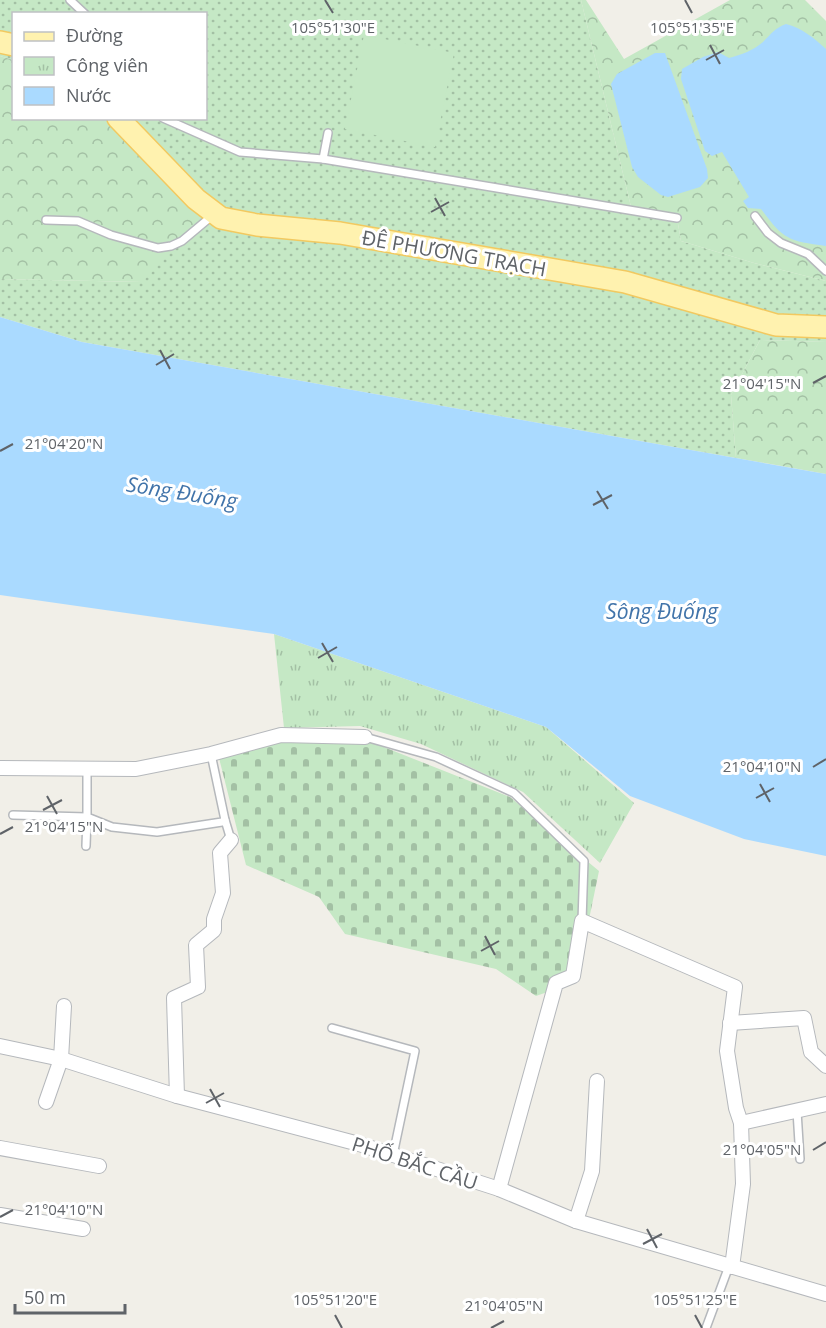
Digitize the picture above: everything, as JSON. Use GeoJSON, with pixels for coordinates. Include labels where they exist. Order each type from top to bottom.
{"type":"FeatureCollection","features":[{"type":"Feature","properties":{"kind":"main road","name":"ĐÊ PHƯƠNG TRẠCH"},"geometry":{"type":"LineString","coordinates":[[120,120],[196,199],[221,218],[257,225],[340,233],[625,282],[776,324],[826,327]]}},
{"type":"Feature","properties":{"kind":"street"},"geometry":{"type":"LineString","coordinates":[[0,768],[136,769],[211,754],[281,735],[365,737]]}},
{"type":"Feature","properties":{"kind":"street"},"geometry":{"type":"LineString","coordinates":[[177,1096],[174,998],[198,987],[196,945],[214,930],[214,919],[223,893],[220,854],[231,840]]}},
{"type":"Feature","properties":{"kind":"street"},"geometry":{"type":"LineString","coordinates":[[499,1189],[556,983],[573,976],[582,921],[735,987],[728,1051],[736,1108],[741,1123],[743,1184],[730,1266]]}},
{"type":"Feature","properties":{"kind":"street"},"geometry":{"type":"LineString","coordinates":[[46,1102],[61,1059],[64,1006]]}},
{"type":"Feature","properties":{"kind":"street"},"geometry":{"type":"LineString","coordinates":[[730,1023],[804,1018],[811,1052],[826,1065]]}},
{"type":"Feature","properties":{"kind":"street","name":"PHỐ BẮC CẦU"},"geometry":{"type":"LineString","coordinates":[[0,1046],[61,1059],[177,1096],[359,1144],[499,1189],[576,1221],[826,1294]]}},
{"type":"Feature","properties":{"kind":"street"},"geometry":{"type":"LineString","coordinates":[[576,1221],[592,1172],[597,1081]]}},
{"type":"Feature","properties":{"kind":"street"},"geometry":{"type":"LineString","coordinates":[[741,1123],[826,1104]]}},
{"type":"Feature","properties":{"kind":"street"},"geometry":{"type":"LineString","coordinates":[[0,1148],[99,1166]]}},
{"type":"Feature","properties":{"kind":"street"},"geometry":{"type":"LineString","coordinates":[[0,1215],[83,1229]]}},
{"type":"Feature","properties":{"kind":"lane"},"geometry":{"type":"LineString","coordinates":[[70,0],[83,12]]}},
{"type":"Feature","properties":{"kind":"lane"},"geometry":{"type":"LineString","coordinates":[[168,120],[240,152],[323,159],[677,218]]}},
{"type":"Feature","properties":{"kind":"lane"},"geometry":{"type":"LineString","coordinates":[[323,159],[328,133]]}},
{"type":"Feature","properties":{"kind":"lane"},"geometry":{"type":"LineString","coordinates":[[46,220],[78,221],[111,235],[158,248],[182,241],[215,213]]}},
{"type":"Feature","properties":{"kind":"lane"},"geometry":{"type":"LineString","coordinates":[[755,216],[781,243],[808,254],[826,271]]}},
{"type":"Feature","properties":{"kind":"lane"},"geometry":{"type":"LineString","coordinates":[[365,737],[436,757],[514,793],[584,861],[582,921]]}},
{"type":"Feature","properties":{"kind":"lane"},"geometry":{"type":"LineString","coordinates":[[211,754],[231,840]]}},
{"type":"Feature","properties":{"kind":"lane"},"geometry":{"type":"LineString","coordinates":[[86,846],[87,769]]}},
{"type":"Feature","properties":{"kind":"lane"},"geometry":{"type":"LineString","coordinates":[[13,815],[87,817],[112,827],[157,832],[222,822],[225,819]]}},
{"type":"Feature","properties":{"kind":"lane"},"geometry":{"type":"LineString","coordinates":[[332,1028],[415,1051],[392,1156]]}},
{"type":"Feature","properties":{"kind":"lane"},"geometry":{"type":"LineString","coordinates":[[797,1111],[800,1159]]}},
{"type":"Feature","properties":{"kind":"lane"},"geometry":{"type":"LineString","coordinates":[[706,1328],[730,1266]]}},
{"type":"Feature","properties":{"kind":"green space"},"geometry":{"type":"Polygon","coordinates":[[[0,0],[581,0],[632,211],[677,218],[681,241],[826,281],[826,342],[760,340],[731,395],[736,458],[82,342],[0,317],[0,279],[142,282],[118,120],[207,120],[207,12],[12,12],[12,60],[0,56],[0,0]]]}},
{"type":"Feature","properties":{"kind":"green space"},"geometry":{"type":"Polygon","coordinates":[[[581,0],[586,0],[624,59],[730,0],[805,0],[826,21],[826,281],[681,241],[677,218],[632,211],[581,0]]]}},
{"type":"Feature","properties":{"kind":"green space"},"geometry":{"type":"Polygon","coordinates":[[[364,35],[454,53],[435,147],[345,129],[364,35]]]}},
{"type":"Feature","properties":{"kind":"green space"},"geometry":{"type":"Polygon","coordinates":[[[0,56],[12,60],[12,120],[119,120],[215,213],[182,241],[142,282],[0,279],[0,56]]]}},
{"type":"Feature","properties":{"kind":"green space"},"geometry":{"type":"Polygon","coordinates":[[[760,340],[826,342],[826,474],[736,458],[731,395],[760,340]]]}},
{"type":"Feature","properties":{"kind":"green space"},"geometry":{"type":"Polygon","coordinates":[[[274,634],[546,727],[634,803],[600,863],[523,792],[421,744],[360,726],[284,728],[274,634]]]}},
{"type":"Feature","properties":{"kind":"green space"},"geometry":{"type":"Polygon","coordinates":[[[280,739],[366,740],[510,797],[599,871],[576,982],[536,996],[496,969],[345,934],[319,897],[246,865],[219,758],[280,739]]]}},
{"type":"Feature","properties":{"kind":"water"},"geometry":{"type":"Polygon","coordinates":[[[786,24],[808,34],[826,49],[826,246],[788,237],[761,209],[748,208],[743,201],[749,197],[722,152],[712,156],[705,151],[681,79],[682,69],[703,57],[718,52],[729,58],[743,54],[786,24]]]}},
{"type":"Feature","properties":{"kind":"water"},"geometry":{"type":"Polygon","coordinates":[[[655,53],[665,53],[707,169],[708,178],[700,187],[668,197],[661,195],[638,177],[632,167],[611,84],[617,74],[655,53]]]}},
{"type":"Feature","properties":{"kind":"water","name":"Sông Đuống"},"geometry":{"type":"Polygon","coordinates":[[[0,317],[82,342],[826,474],[826,856],[744,839],[630,796],[546,727],[274,634],[0,595],[0,317]]]}}]}
